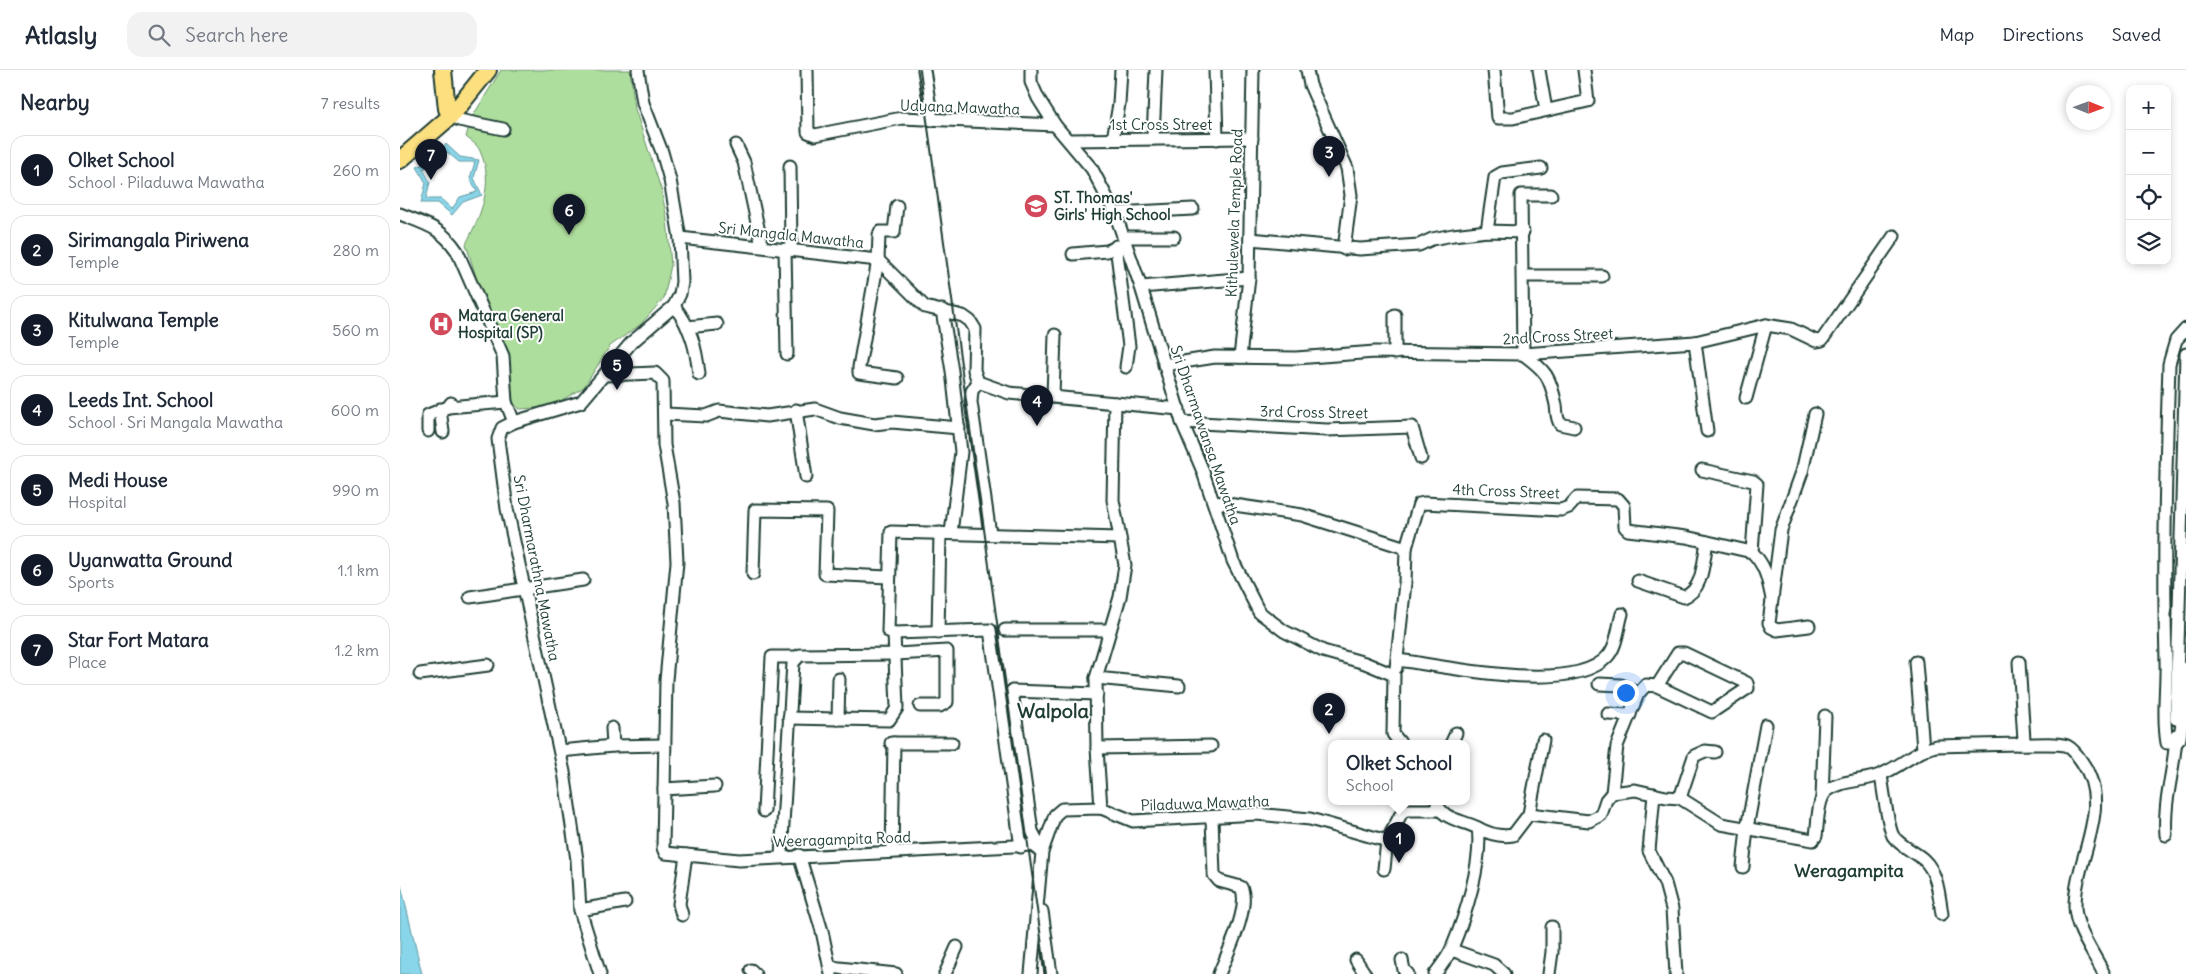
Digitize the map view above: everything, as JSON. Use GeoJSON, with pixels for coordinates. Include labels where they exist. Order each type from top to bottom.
{"type":"FeatureCollection","features":[{"type":"Feature","properties":{"kind":"highway"},"geometry":{"type":"LineString","coordinates":[[443,70],[450,112]]}},
{"type":"Feature","properties":{"kind":"highway"},"geometry":{"type":"LineString","coordinates":[[400,149],[450,112],[478,70]]}},
{"type":"Feature","properties":{"kind":"highway"},"geometry":{"type":"LineString","coordinates":[[400,160],[450,112],[488,70]]}},
{"type":"Feature","properties":{"kind":"street"},"geometry":{"type":"LineString","coordinates":[[502,428],[514,422],[581,402],[606,375],[631,343],[674,306],[680,294],[682,282],[680,238],[670,180],[662,152],[642,102],[638,70]]}},
{"type":"Feature","properties":{"kind":"street","name":"Udyana Mawatha"},"geometry":{"type":"LineString","coordinates":[[807,70],[808,132],[815,136],[902,118],[1055,125]]}},
{"type":"Feature","properties":{"kind":"street"},"geometry":{"type":"LineString","coordinates":[[924,70],[932,120]]}},
{"type":"Feature","properties":{"kind":"street","name":"Sri Dharmawansa Mawatha"},"geometry":{"type":"LineString","coordinates":[[1031,70],[1031,82],[1055,125],[1092,169],[1115,213],[1122,242],[1141,287],[1182,422],[1214,502],[1233,561],[1259,612],[1284,631],[1323,651],[1365,663],[1394,674]]}},
{"type":"Feature","properties":{"kind":"street"},"geometry":{"type":"LineString","coordinates":[[1113,139],[1119,104],[1121,70]]}},
{"type":"Feature","properties":{"kind":"street"},"geometry":{"type":"LineString","coordinates":[[1153,139],[1156,70]]}},
{"type":"Feature","properties":{"kind":"street"},"geometry":{"type":"LineString","coordinates":[[1215,70],[1217,139]]}},
{"type":"Feature","properties":{"kind":"street","name":"Kithulewela Temple Road"},"geometry":{"type":"LineString","coordinates":[[1240,357],[1249,278],[1254,70]]}},
{"type":"Feature","properties":{"kind":"street"},"geometry":{"type":"LineString","coordinates":[[1307,70],[1310,85],[1347,168],[1351,195],[1344,249]]}},
{"type":"Feature","properties":{"kind":"street"},"geometry":{"type":"LineString","coordinates":[[1494,70],[1498,118],[1513,118],[1588,101],[1584,70]]}},
{"type":"Feature","properties":{"kind":"street"},"geometry":{"type":"LineString","coordinates":[[1539,70],[1546,110]]}},
{"type":"Feature","properties":{"kind":"street"},"geometry":{"type":"LineString","coordinates":[[450,112],[459,120],[502,129]]}},
{"type":"Feature","properties":{"kind":"street","name":"1st Cross Street"},"geometry":{"type":"LineString","coordinates":[[1069,140],[1252,138]]}},
{"type":"Feature","properties":{"kind":"street"},"geometry":{"type":"LineString","coordinates":[[736,145],[744,162],[762,246]]}},
{"type":"Feature","properties":{"kind":"street"},"geometry":{"type":"LineString","coordinates":[[787,354],[790,166]]}},
{"type":"Feature","properties":{"kind":"street"},"geometry":{"type":"LineString","coordinates":[[1487,231],[1495,177],[1502,173],[1540,168]]}},
{"type":"Feature","properties":{"kind":"street"},"geometry":{"type":"LineString","coordinates":[[1551,194],[1521,195],[1523,232],[1523,354],[1544,369],[1548,376],[1556,406],[1556,418],[1560,424],[1574,427]]}},
{"type":"Feature","properties":{"kind":"street"},"geometry":{"type":"LineString","coordinates":[[897,206],[894,232],[880,232],[878,260],[860,373],[898,378]]}},
{"type":"Feature","properties":{"kind":"street"},"geometry":{"type":"LineString","coordinates":[[1115,213],[1193,209]]}},
{"type":"Feature","properties":{"kind":"street"},"geometry":{"type":"LineString","coordinates":[[400,214],[434,226],[449,240],[457,251],[502,356],[507,406],[514,422]]}},
{"type":"Feature","properties":{"kind":"street"},"geometry":{"type":"LineString","coordinates":[[1250,239],[1344,249],[1419,245],[1446,236],[1487,231],[1523,232]]}},
{"type":"Feature","properties":{"kind":"street","name":"2nd Cross Street"},"geometry":{"type":"LineString","coordinates":[[1164,365],[1215,357],[1296,358],[1375,352],[1523,354],[1695,342],[1766,325],[1792,329],[1816,341],[1825,337],[1894,236]]}},
{"type":"Feature","properties":{"kind":"street"},"geometry":{"type":"LineString","coordinates":[[1073,254],[1107,251],[1122,242],[1174,237]]}},
{"type":"Feature","properties":{"kind":"street","name":"Sri Mangala Mawatha"},"geometry":{"type":"LineString","coordinates":[[680,238],[878,260],[925,307],[963,316],[976,329],[974,370],[978,382]]}},
{"type":"Feature","properties":{"kind":"street"},"geometry":{"type":"LineString","coordinates":[[1122,242],[1129,346],[1126,366]]}},
{"type":"Feature","properties":{"kind":"street"},"geometry":{"type":"LineString","coordinates":[[1523,276],[1602,276]]}},
{"type":"Feature","properties":{"kind":"street"},"geometry":{"type":"LineString","coordinates":[[1141,287],[1249,278]]}},
{"type":"Feature","properties":{"kind":"street"},"geometry":{"type":"LineString","coordinates":[[674,306],[695,343],[699,374]]}},
{"type":"Feature","properties":{"kind":"street"},"geometry":{"type":"LineString","coordinates":[[938,632],[945,533],[961,452],[942,310]]}},
{"type":"Feature","properties":{"kind":"street"},"geometry":{"type":"LineString","coordinates":[[1394,315],[1395,352]]}},
{"type":"Feature","properties":{"kind":"street"},"geometry":{"type":"LineString","coordinates":[[687,327],[717,324]]}},
{"type":"Feature","properties":{"kind":"street"},"geometry":{"type":"LineString","coordinates":[[1746,398],[1766,325]]}},
{"type":"Feature","properties":{"kind":"street"},"geometry":{"type":"LineString","coordinates":[[2176,743],[2167,743],[2164,726],[2168,383],[2169,364],[2176,340],[2186,329]]}},
{"type":"Feature","properties":{"kind":"street"},"geometry":{"type":"LineString","coordinates":[[1053,396],[1055,335]]}},
{"type":"Feature","properties":{"kind":"street"},"geometry":{"type":"LineString","coordinates":[[1695,342],[1707,431]]}},
{"type":"Feature","properties":{"kind":"street"},"geometry":{"type":"LineString","coordinates":[[2166,834],[2164,813],[2173,772],[2176,743],[2186,354]]}},
{"type":"Feature","properties":{"kind":"street"},"geometry":{"type":"LineString","coordinates":[[606,375],[655,373],[663,381],[664,445],[674,503],[677,562],[666,680],[664,789],[715,786]]}},
{"type":"Feature","properties":{"kind":"street"},"geometry":{"type":"LineString","coordinates":[[990,534],[972,402],[972,391],[978,382],[1009,393],[1178,409]]}},
{"type":"Feature","properties":{"kind":"street"},"geometry":{"type":"LineString","coordinates":[[1101,808],[1097,748],[1096,678],[1120,597],[1125,565],[1113,500],[1115,403]]}},
{"type":"Feature","properties":{"kind":"street"},"geometry":{"type":"LineString","coordinates":[[428,431],[428,415],[447,406],[507,406]]}},
{"type":"Feature","properties":{"kind":"street"},"geometry":{"type":"LineString","coordinates":[[443,432],[447,406]]}},
{"type":"Feature","properties":{"kind":"street","name":"Sri Dharmarathna Mawatha"},"geometry":{"type":"LineString","coordinates":[[507,406],[498,439],[507,509],[526,589],[560,752],[577,860],[580,910],[600,974]]}},
{"type":"Feature","properties":{"kind":"street"},"geometry":{"type":"LineString","coordinates":[[665,414],[706,416],[719,412],[767,416],[796,410],[815,409],[840,418],[874,424],[892,422],[959,428]]}},
{"type":"Feature","properties":{"kind":"street"},"geometry":{"type":"LineString","coordinates":[[796,410],[806,477]]}},
{"type":"Feature","properties":{"kind":"street"},"geometry":{"type":"LineString","coordinates":[[1809,626],[1777,630],[1771,627],[1769,623],[1781,530],[1802,472],[1815,414]]}},
{"type":"Feature","properties":{"kind":"street","name":"3rd Cross Street"},"geometry":{"type":"LineString","coordinates":[[1182,422],[1327,430],[1412,427],[1421,458]]}},
{"type":"Feature","properties":{"kind":"street"},"geometry":{"type":"LineString","coordinates":[[1702,470],[1752,481],[1757,484],[1752,552],[1760,560],[1766,572],[1772,599]]}},
{"type":"Feature","properties":{"kind":"street","name":"4th Cross Street"},"geometry":{"type":"LineString","coordinates":[[1406,548],[1420,504],[1561,510],[1569,507],[1577,498],[1621,501],[1624,506],[1625,528],[1628,530],[1707,542],[1752,552]]}},
{"type":"Feature","properties":{"kind":"street"},"geometry":{"type":"LineString","coordinates":[[1214,502],[1302,515],[1406,548],[1398,660],[1394,674],[1393,734],[1398,740]]}},
{"type":"Feature","properties":{"kind":"street"},"geometry":{"type":"LineString","coordinates":[[753,574],[755,510],[827,511],[825,574],[888,577]]}},
{"type":"Feature","properties":{"kind":"street"},"geometry":{"type":"LineString","coordinates":[[1021,847],[990,630],[894,633],[888,631],[886,627],[891,532],[1120,538]]}},
{"type":"Feature","properties":{"kind":"street"},"geometry":{"type":"LineString","coordinates":[[1638,581],[1684,597],[1693,593],[1698,587],[1707,542]]}},
{"type":"Feature","properties":{"kind":"street"},"geometry":{"type":"LineString","coordinates":[[470,597],[582,580]]}},
{"type":"Feature","properties":{"kind":"street"},"geometry":{"type":"LineString","coordinates":[[1398,660],[1450,669],[1512,675],[1557,677],[1572,674],[1594,666],[1607,657],[1614,644],[1622,614]]}},
{"type":"Feature","properties":{"kind":"street"},"geometry":{"type":"LineString","coordinates":[[1005,630],[1110,630]]}},
{"type":"Feature","properties":{"kind":"street"},"geometry":{"type":"LineString","coordinates":[[789,718],[889,720],[896,708],[894,633]]}},
{"type":"Feature","properties":{"kind":"street"},"geometry":{"type":"LineString","coordinates":[[764,811],[772,657],[947,651],[947,702],[940,706],[920,706]]}},
{"type":"Feature","properties":{"kind":"street"},"geometry":{"type":"LineString","coordinates":[[1529,814],[1589,821],[1601,815],[1606,800],[1612,793],[1617,746],[1638,694],[1646,685],[1656,686],[1712,712],[1748,688],[1746,683],[1684,653],[1678,653],[1673,658],[1656,686]]}},
{"type":"Feature","properties":{"kind":"street"},"geometry":{"type":"LineString","coordinates":[[782,856],[792,663],[796,657]]}},
{"type":"Feature","properties":{"kind":"street"},"geometry":{"type":"LineString","coordinates":[[1916,662],[1923,749]]}},
{"type":"Feature","properties":{"kind":"street"},"geometry":{"type":"LineString","coordinates":[[2018,744],[2024,740],[2019,662]]}},
{"type":"Feature","properties":{"kind":"street"},"geometry":{"type":"LineString","coordinates":[[420,674],[488,665]]}},
{"type":"Feature","properties":{"kind":"street"},"geometry":{"type":"LineString","coordinates":[[2176,743],[2180,738],[2185,698],[2186,668]]}},
{"type":"Feature","properties":{"kind":"street"},"geometry":{"type":"LineString","coordinates":[[1096,678],[1180,686]]}},
{"type":"Feature","properties":{"kind":"street"},"geometry":{"type":"LineString","coordinates":[[838,719],[839,679]]}},
{"type":"Feature","properties":{"kind":"street"},"geometry":{"type":"LineString","coordinates":[[1599,684],[1621,685],[1638,694]]}},
{"type":"Feature","properties":{"kind":"street"},"geometry":{"type":"LineString","coordinates":[[1050,974],[1040,890],[1042,852],[1032,831],[1012,691],[1097,694]]}},
{"type":"Feature","properties":{"kind":"street"},"geometry":{"type":"LineString","coordinates":[[1608,714],[1630,714]]}},
{"type":"Feature","properties":{"kind":"street"},"geometry":{"type":"LineString","coordinates":[[1612,793],[1636,790],[1680,798],[1721,824],[1813,840],[1816,836],[1822,798],[1824,716]]}},
{"type":"Feature","properties":{"kind":"street"},"geometry":{"type":"LineString","coordinates":[[1743,867],[1747,828],[1766,725]]}},
{"type":"Feature","properties":{"kind":"street"},"geometry":{"type":"LineString","coordinates":[[612,728],[612,746]]}},
{"type":"Feature","properties":{"kind":"street"},"geometry":{"type":"LineString","coordinates":[[1384,869],[1387,841],[1402,812],[1406,810],[1437,806],[1443,815],[1464,821],[1486,832],[1506,836],[1513,835],[1529,814],[1543,740]]}},
{"type":"Feature","properties":{"kind":"street"},"geometry":{"type":"LineString","coordinates":[[892,852],[893,743],[952,743]]}},
{"type":"Feature","properties":{"kind":"street"},"geometry":{"type":"LineString","coordinates":[[560,752],[612,746],[664,745]]}},
{"type":"Feature","properties":{"kind":"street"},"geometry":{"type":"LineString","coordinates":[[1822,798],[1826,792],[1843,783],[1880,775],[1923,749],[1936,746],[2066,745],[2076,753],[2091,775],[2096,794],[2094,815],[2077,886],[2075,907],[2079,924],[2103,972]]}},
{"type":"Feature","properties":{"kind":"street"},"geometry":{"type":"LineString","coordinates":[[1097,748],[1211,746]]}},
{"type":"Feature","properties":{"kind":"street"},"geometry":{"type":"LineString","coordinates":[[1680,798],[1694,756],[1705,751],[1715,752]]}},
{"type":"Feature","properties":{"kind":"street"},"geometry":{"type":"LineString","coordinates":[[1880,775],[1892,834],[1907,850],[1930,866],[1936,881],[1942,914]]}},
{"type":"Feature","properties":{"kind":"street","name":"Weeragampita Road"},"geometry":{"type":"LineString","coordinates":[[664,789],[663,848],[665,853],[739,860],[799,855],[1034,846],[1042,852]]}},
{"type":"Feature","properties":{"kind":"street"},"geometry":{"type":"LineString","coordinates":[[1654,794],[1649,851],[1665,883],[1672,909],[1676,974]]}},
{"type":"Feature","properties":{"kind":"street","name":"Piladuwa Mawatha"},"geometry":{"type":"LineString","coordinates":[[1042,852],[1055,815],[1062,809],[1101,808],[1133,821],[1256,814],[1310,819],[1387,841]]}},
{"type":"Feature","properties":{"kind":"street"},"geometry":{"type":"LineString","coordinates":[[1212,818],[1214,875],[1219,881],[1241,887],[1244,892],[1242,916],[1219,974]]}},
{"type":"Feature","properties":{"kind":"street"},"geometry":{"type":"LineString","coordinates":[[1435,974],[1452,950],[1467,904],[1477,861],[1480,840],[1478,828]]}},
{"type":"Feature","properties":{"kind":"street"},"geometry":{"type":"LineString","coordinates":[[1031,974],[1042,852]]}},
{"type":"Feature","properties":{"kind":"street"},"geometry":{"type":"LineString","coordinates":[[682,915],[679,904],[686,855]]}},
{"type":"Feature","properties":{"kind":"street"},"geometry":{"type":"LineString","coordinates":[[799,855],[822,932],[830,970],[896,974]]}},
{"type":"Feature","properties":{"kind":"street"},"geometry":{"type":"LineString","coordinates":[[580,910],[624,902]]}},
{"type":"Feature","properties":{"kind":"street"},"geometry":{"type":"LineString","coordinates":[[1549,974],[1552,952],[1552,927]]}},
{"type":"Feature","properties":{"kind":"street"},"geometry":{"type":"LineString","coordinates":[[945,974],[957,947]]}},
{"type":"Feature","properties":{"kind":"street"},"geometry":{"type":"LineString","coordinates":[[1452,950],[1494,965],[1504,974]]}},
{"type":"Feature","properties":{"kind":"street"},"geometry":{"type":"LineString","coordinates":[[1356,960],[1366,974]]}},
{"type":"Feature","properties":{"kind":"street"},"geometry":{"type":"LineString","coordinates":[[1402,960],[1404,970],[1408,974]]}},
{"type":"Feature","properties":{"kind":"green space"},"geometry":{"type":"Polygon","coordinates":[[[501,70],[630,70],[635,109],[661,189],[667,219],[671,265],[664,298],[641,324],[610,346],[584,387],[550,407],[520,409],[508,399],[507,356],[496,324],[483,300],[466,244],[481,210],[486,187],[486,175],[479,149],[466,137],[471,119],[501,70]]]}},
{"type":"Feature","properties":{"kind":"water"},"geometry":{"type":"Polygon","coordinates":[[[446,144],[460,157],[479,160],[474,178],[482,195],[463,202],[452,215],[438,203],[421,203],[426,183],[417,167],[435,159],[446,144]],[[447,152],[437,163],[423,169],[430,182],[426,199],[441,199],[452,209],[460,197],[477,192],[470,178],[475,162],[459,162],[447,152]]]}},
{"type":"Feature","properties":{"kind":"water"},"geometry":{"type":"Polygon","coordinates":[[[400,881],[422,974],[400,974],[400,881]]]}},
{"type":"Feature","properties":{"kind":"railway"},"geometry":{"type":"LineString","coordinates":[[920,70],[1046,974]]}},
{"type":"Feature","properties":{"kind":"place","name":"Kitulwana Temple"},"geometry":{"type":"Point","coordinates":[1329,177]}},
{"type":"Feature","properties":{"kind":"place","name":"Star Fort Matara"},"geometry":{"type":"Point","coordinates":[431,180]}},
{"type":"Feature","properties":{"kind":"place","name":"ST. Thomas' Girls' High School"},"geometry":{"type":"Point","coordinates":[1036,206]}},
{"type":"Feature","properties":{"kind":"place","name":"Uyanwatta Ground"},"geometry":{"type":"Point","coordinates":[569,235]}},
{"type":"Feature","properties":{"kind":"place","name":"Matara General Hospital (SP)"},"geometry":{"type":"Point","coordinates":[441,324]}},
{"type":"Feature","properties":{"kind":"place","name":"Medi House"},"geometry":{"type":"Point","coordinates":[617,390]}},
{"type":"Feature","properties":{"kind":"place","name":"Leeds Int. School"},"geometry":{"type":"Point","coordinates":[1037,426]}},
{"type":"Feature","properties":{"kind":"place","name":"Sirimangala Piriwena"},"geometry":{"type":"Point","coordinates":[1329,734]}},
{"type":"Feature","properties":{"kind":"place","name":"Olket School"},"geometry":{"type":"Point","coordinates":[1399,863]}},
{"type":"Feature","properties":{"kind":"district","name":"Walpola"},"geometry":{"type":"Point","coordinates":[1053,710]}},
{"type":"Feature","properties":{"kind":"district","name":"Weragampita"},"geometry":{"type":"Point","coordinates":[1849,870]}}]}
